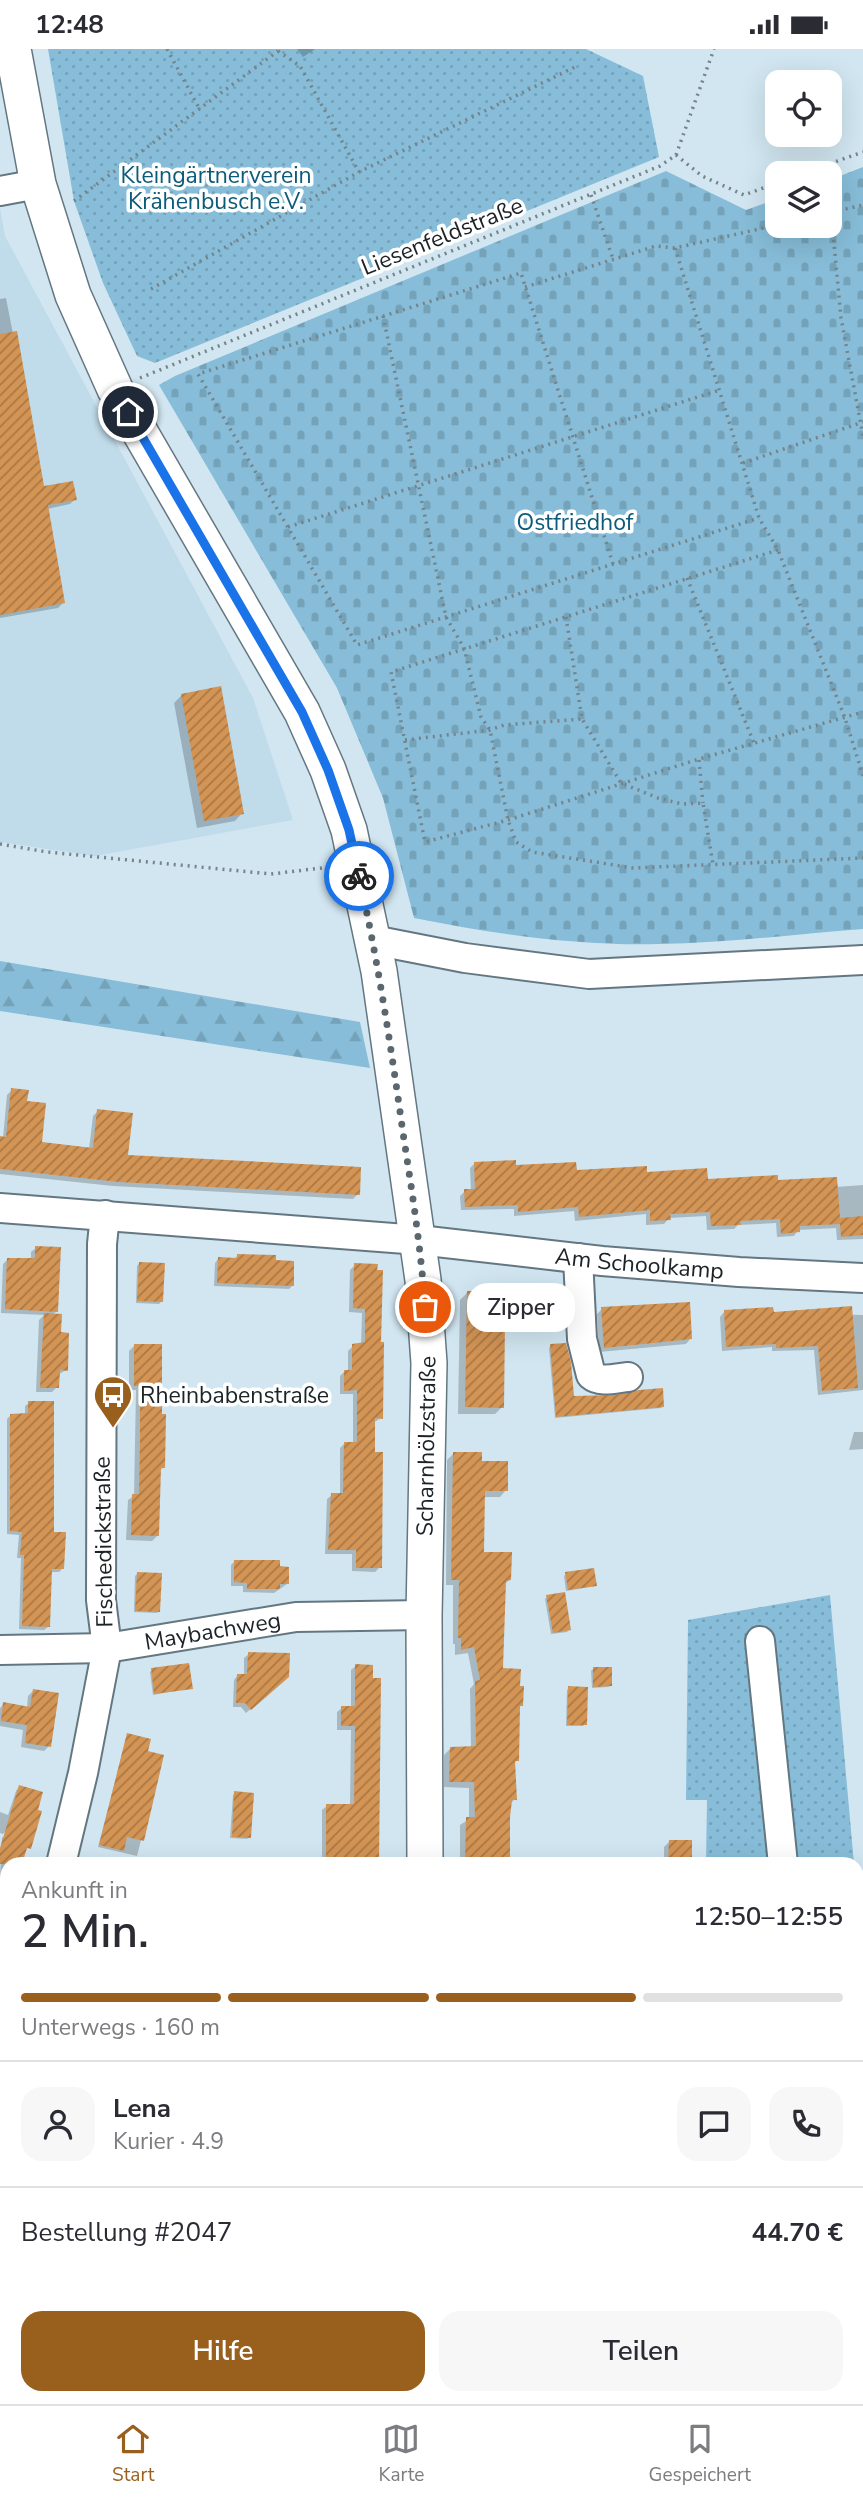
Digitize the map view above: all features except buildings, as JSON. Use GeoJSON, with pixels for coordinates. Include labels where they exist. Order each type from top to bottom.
{"type":"FeatureCollection","features":[{"type":"Feature","properties":{"kind":"main road","name":"Scharnhölzstraße"},"geometry":{"type":"LineString","coordinates":[[13,49],[42,199],[73,295],[115,389],[302,712],[328,770],[349,830],[376,956],[394,1066],[419,1240],[429,1363],[424,1615],[425,1857]]}},
{"type":"Feature","properties":{"kind":"street"},"geometry":{"type":"LineString","coordinates":[[0,191],[42,199]]}},
{"type":"Feature","properties":{"kind":"street"},"geometry":{"type":"LineString","coordinates":[[376,956],[465,958],[589,974],[863,960]]}},
{"type":"Feature","properties":{"kind":"street"},"geometry":{"type":"LineString","coordinates":[[0,1209],[419,1240]]}},
{"type":"Feature","properties":{"kind":"street","name":"Fischedickstraße"},"geometry":{"type":"LineString","coordinates":[[63,1857],[107,1648],[101,1600],[101,1272],[105,1215]]}},
{"type":"Feature","properties":{"kind":"street","name":"Am Schoolkamp"},"geometry":{"type":"LineString","coordinates":[[419,1240],[739,1272],[863,1278]]}},
{"type":"Feature","properties":{"kind":"street"},"geometry":{"type":"LineString","coordinates":[[578,1258],[582,1339],[591,1375],[602,1380],[628,1377]]}},
{"type":"Feature","properties":{"kind":"street","name":"Maybachweg"},"geometry":{"type":"LineString","coordinates":[[0,1650],[107,1648],[296,1617],[424,1615]]}},
{"type":"Feature","properties":{"kind":"street"},"geometry":{"type":"LineString","coordinates":[[760,1641],[782,1857]]}},
{"type":"Feature","properties":{"kind":"path"},"geometry":{"type":"LineString","coordinates":[[167,49],[199,108]]}},
{"type":"Feature","properties":{"kind":"path"},"geometry":{"type":"LineString","coordinates":[[715,49],[676,155],[702,176],[744,195],[765,187]]}},
{"type":"Feature","properties":{"kind":"path"},"geometry":{"type":"LineString","coordinates":[[42,199],[74,201],[277,50],[300,66],[359,173]]}},
{"type":"Feature","properties":{"kind":"path"},"geometry":{"type":"LineString","coordinates":[[151,289],[359,173],[575,67]]}},
{"type":"Feature","properties":{"kind":"path"},"geometry":{"type":"LineString","coordinates":[[837,161],[863,152]]}},
{"type":"Feature","properties":{"kind":"path","name":"Liesenfeldstraße"},"geometry":{"type":"LineString","coordinates":[[115,389],[591,195],[660,166],[676,155]]}},
{"type":"Feature","properties":{"kind":"path"},"geometry":{"type":"LineString","coordinates":[[591,195],[613,259]]}},
{"type":"Feature","properties":{"kind":"path"},"geometry":{"type":"LineString","coordinates":[[842,210],[863,205]]}},
{"type":"Feature","properties":{"kind":"path"},"geometry":{"type":"LineString","coordinates":[[525,286],[656,246],[675,248],[765,228]]}},
{"type":"Feature","properties":{"kind":"path"},"geometry":{"type":"LineString","coordinates":[[833,238],[841,318],[863,436]]}},
{"type":"Feature","properties":{"kind":"path"},"geometry":{"type":"LineString","coordinates":[[675,248],[759,518],[778,550],[845,718],[863,775]]}},
{"type":"Feature","properties":{"kind":"path"},"geometry":{"type":"LineString","coordinates":[[613,564],[521,273],[198,374],[357,645],[759,518]]}},
{"type":"Feature","properties":{"kind":"path"},"geometry":{"type":"LineString","coordinates":[[383,316],[446,617],[464,648],[481,717],[490,730],[508,820],[516,842],[531,852],[633,868],[863,857]]}},
{"type":"Feature","properties":{"kind":"path"},"geometry":{"type":"LineString","coordinates":[[288,527],[720,390]]}},
{"type":"Feature","properties":{"kind":"path"},"geometry":{"type":"LineString","coordinates":[[743,463],[861,422]]}},
{"type":"Feature","properties":{"kind":"path"},"geometry":{"type":"LineString","coordinates":[[778,550],[391,672],[425,842],[508,820],[699,759],[863,712]]}},
{"type":"Feature","properties":{"kind":"path"},"geometry":{"type":"LineString","coordinates":[[687,578],[754,743]]}},
{"type":"Feature","properties":{"kind":"path"},"geometry":{"type":"LineString","coordinates":[[566,617],[582,719],[621,783],[682,804],[703,803]]}},
{"type":"Feature","properties":{"kind":"path"},"geometry":{"type":"LineString","coordinates":[[405,740],[490,730],[504,725],[582,719]]}},
{"type":"Feature","properties":{"kind":"path"},"geometry":{"type":"LineString","coordinates":[[699,759],[713,865]]}},
{"type":"Feature","properties":{"kind":"path"},"geometry":{"type":"LineString","coordinates":[[0,844],[47,852],[271,874],[356,864]]}},
{"type":"Feature","properties":{"kind":"shaded area"},"geometry":{"type":"Polygon","coordinates":[[[0,208],[5,236],[253,698],[293,820],[95,856],[0,842],[0,208]]]}},
{"type":"Feature","properties":{"kind":"green space","name":"Kleingärtnerverein Krähenbusch e.V."},"geometry":{"type":"Polygon","coordinates":[[[48,49],[586,49],[643,76],[659,157],[155,363],[137,356],[103,283],[74,201],[48,49]]]}},
{"type":"Feature","properties":{"kind":"green space","name":"Ostfriedhof"},"geometry":{"type":"Polygon","coordinates":[[[863,167],[863,929],[710,942],[628,944],[536,938],[414,918],[383,798],[337,688],[159,385],[666,171],[746,210],[765,203],[765,238],[842,238],[842,175],[863,167]]]}},
{"type":"Feature","properties":{"kind":"green space"},"geometry":{"type":"Polygon","coordinates":[[[0,961],[360,1022],[370,1068],[0,1011],[0,961]]]}},
{"type":"Feature","properties":{"kind":"green space"},"geometry":{"type":"Polygon","coordinates":[[[830,1595],[853,1857],[706,1857],[707,1800],[686,1800],[688,1620],[830,1595]]]}},
{"type":"Feature","properties":{"kind":"way so far"},"geometry":{"type":"LineString","coordinates":[[359,876],[373,940],[394,1066],[419,1240],[425,1307]]}},
{"type":"Feature","properties":{"kind":"place","name":"Zipper"},"geometry":{"type":"Point","coordinates":[425,1307]}},
{"type":"Feature","properties":{"kind":"place","name":"Rheinbabenstraße"},"geometry":{"type":"Point","coordinates":[113,1429]}},
{"type":"Feature","properties":{"kind":"route"},"geometry":{"type":"LineString","coordinates":[[128,412],[302,712],[328,770],[349,830],[359,876]]}}]}
